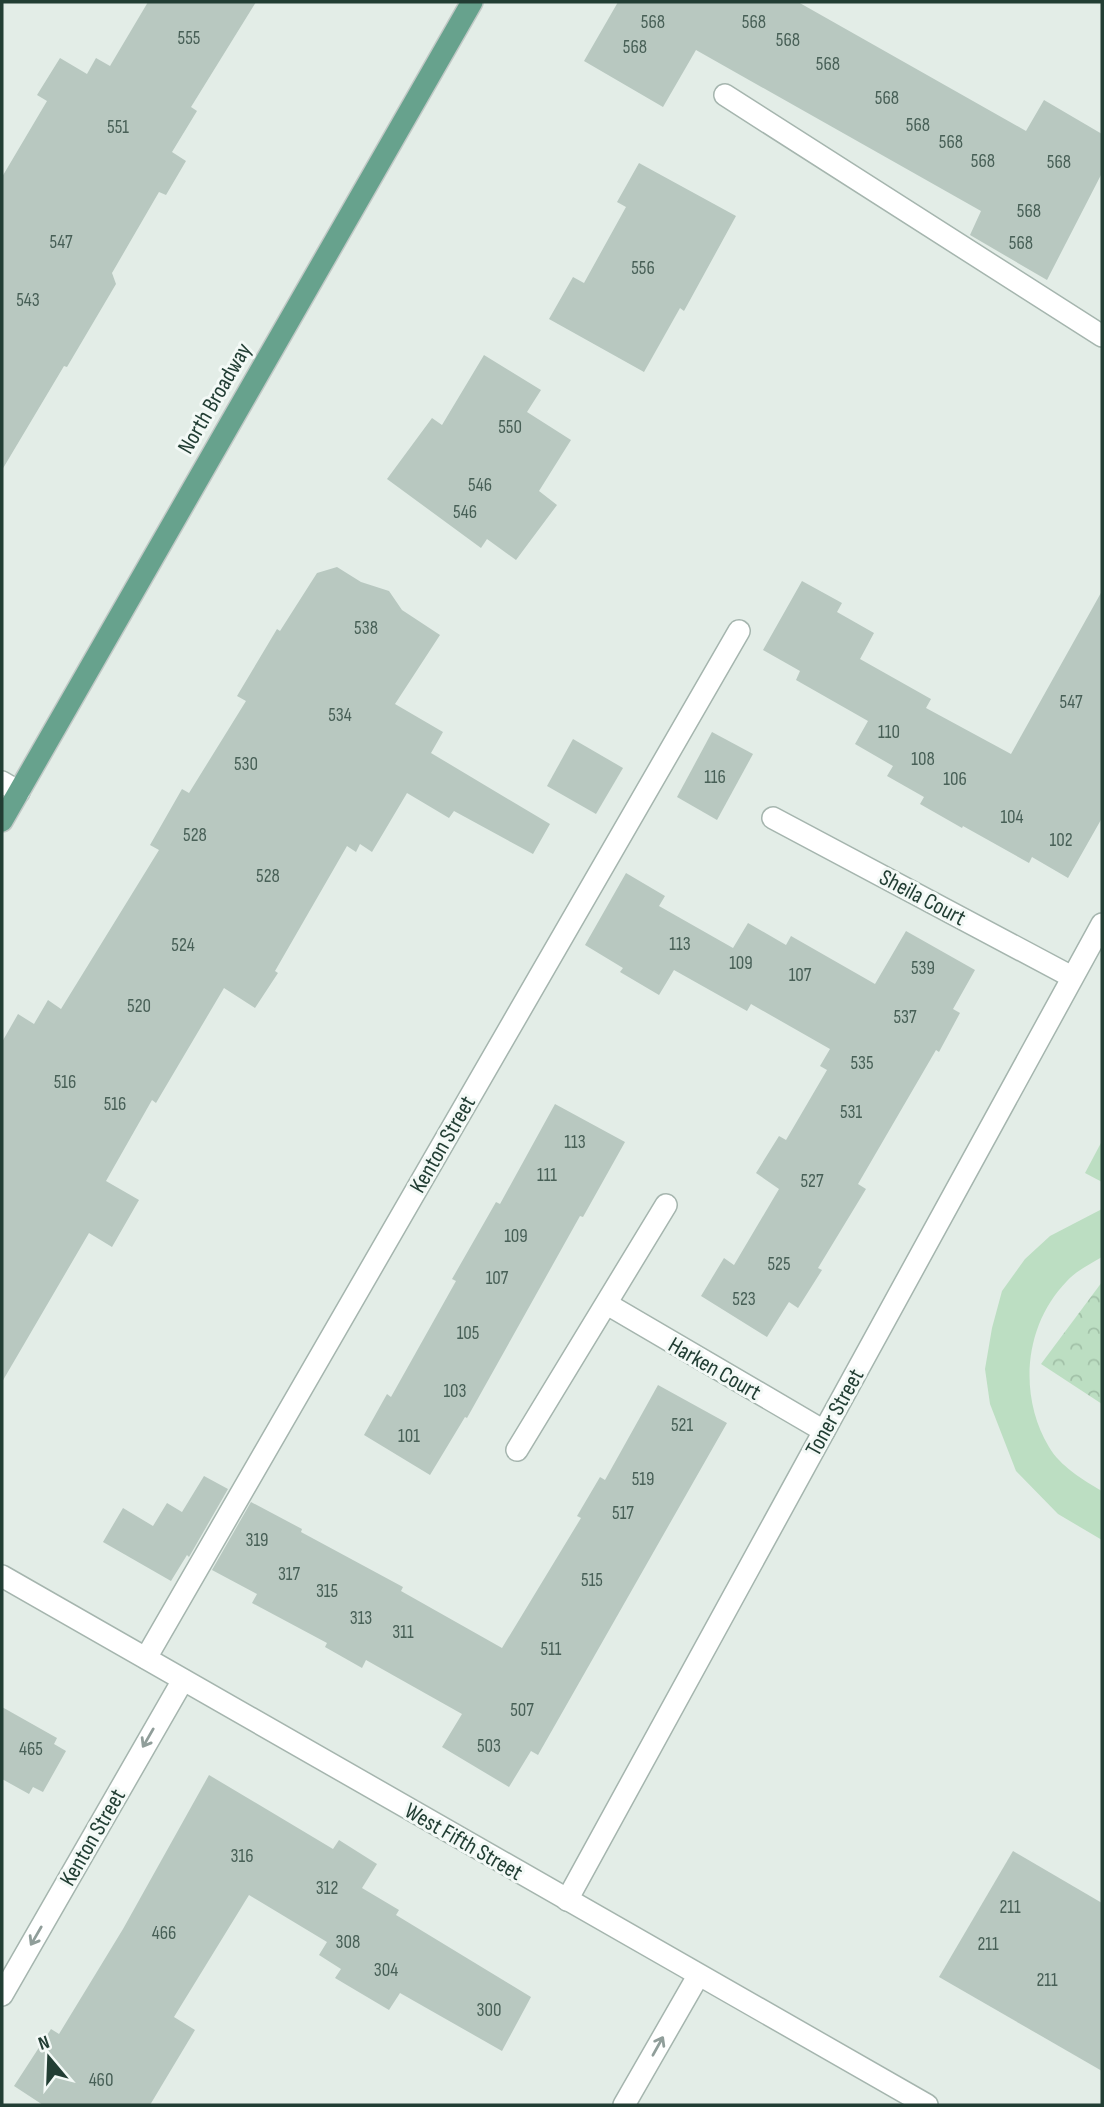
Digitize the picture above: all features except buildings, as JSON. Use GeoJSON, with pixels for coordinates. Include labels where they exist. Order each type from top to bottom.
{"type":"FeatureCollection","features":[{"type":"Feature","properties":{"kind":"main road","name":"North Broadway"},"geometry":{"type":"LineString","coordinates":[[2,821],[10,787],[472,2]]}},
{"type":"Feature","properties":{"kind":"street"},"geometry":{"type":"LineString","coordinates":[[725,96],[1100,330]]}},
{"type":"Feature","properties":{"kind":"street","name":"Kenton Street"},"geometry":{"type":"LineString","coordinates":[[146,1658],[739,631]]}},
{"type":"Feature","properties":{"kind":"street","name":"Sheila Court"},"geometry":{"type":"LineString","coordinates":[[773,818],[1072,977]]}},
{"type":"Feature","properties":{"kind":"street","name":"Toner Street"},"geometry":{"type":"LineString","coordinates":[[567,1900],[1102,924]]}},
{"type":"Feature","properties":{"kind":"street"},"geometry":{"type":"LineString","coordinates":[[517,1450],[666,1205]]}},
{"type":"Feature","properties":{"kind":"street","name":"Harken Court"},"geometry":{"type":"LineString","coordinates":[[607,1304],[824,1431]]}},
{"type":"Feature","properties":{"kind":"street","name":"West Fifth Street"},"geometry":{"type":"LineString","coordinates":[[2,1576],[927,2105]]}},
{"type":"Feature","properties":{"kind":"street","name":"Kenton Street"},"geometry":{"type":"LineString","coordinates":[[2,1996],[183,1680]]}},
{"type":"Feature","properties":{"kind":"street"},"geometry":{"type":"LineString","coordinates":[[624,2105],[698,1976]]}},
{"type":"Feature","properties":{"kind":"green space"},"geometry":{"type":"Polygon","coordinates":[[[1102,1141],[1102,1182],[1085,1173],[1102,1141]]]}},
{"type":"Feature","properties":{"kind":"green space"},"geometry":{"type":"Polygon","coordinates":[[[1102,1209],[1102,1257],[1067,1281],[1042,1318],[1034,1339],[1030,1383],[1039,1427],[1049,1447],[1066,1466],[1102,1491],[1102,1540],[1058,1514],[1016,1471],[990,1404],[985,1369],[1002,1291],[1025,1259],[1050,1236],[1102,1209]]]}},
{"type":"Feature","properties":{"kind":"green space"},"geometry":{"type":"Polygon","coordinates":[[[1102,1282],[1102,1404],[1041,1364],[1102,1282]]]}}]}
